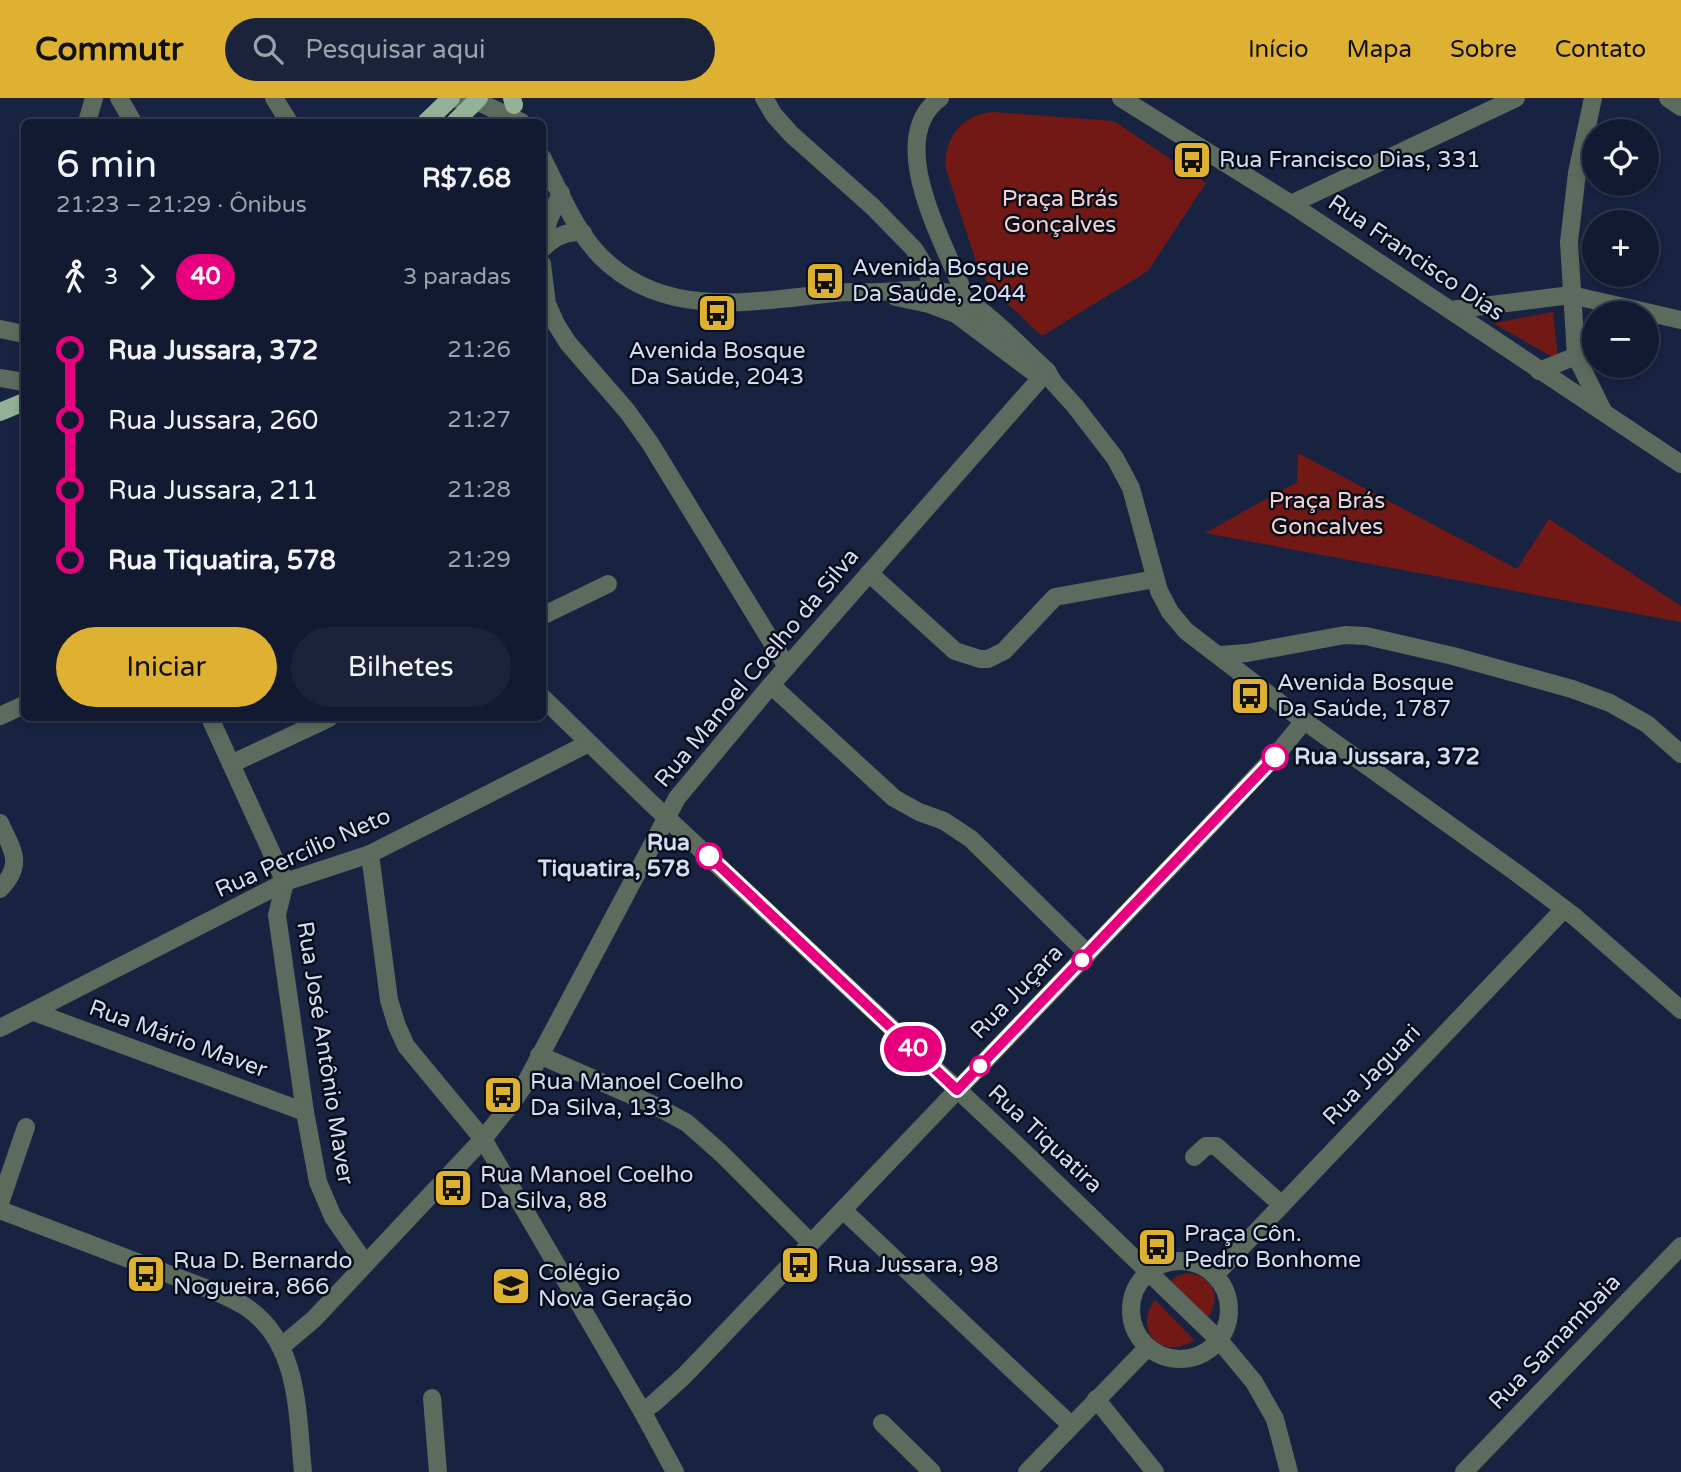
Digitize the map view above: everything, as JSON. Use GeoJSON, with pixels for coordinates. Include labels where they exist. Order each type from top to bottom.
{"type":"FeatureCollection","features":[{"type":"Feature","properties":{"kind":"main road"},"geometry":{"type":"LineString","coordinates":[[429,119],[451,98]]}},
{"type":"Feature","properties":{"kind":"main road"},"geometry":{"type":"LineString","coordinates":[[458,119],[477,100]]}},
{"type":"Feature","properties":{"kind":"main road"},"geometry":{"type":"LineString","coordinates":[[0,412],[21,402]]}},
{"type":"Feature","properties":{"kind":"street"},"geometry":{"type":"LineString","coordinates":[[87,119],[94,98]]}},
{"type":"Feature","properties":{"kind":"street"},"geometry":{"type":"LineString","coordinates":[[119,98],[131,119]]}},
{"type":"Feature","properties":{"kind":"street"},"geometry":{"type":"LineString","coordinates":[[274,98],[287,119]]}},
{"type":"Feature","properties":{"kind":"street"},"geometry":{"type":"LineString","coordinates":[[451,98],[477,100],[517,119]]}},
{"type":"Feature","properties":{"kind":"street"},"geometry":{"type":"LineString","coordinates":[[764,98],[774,115],[791,134],[905,239],[920,258],[933,288],[955,308]]}},
{"type":"Feature","properties":{"kind":"street"},"geometry":{"type":"LineString","coordinates":[[940,98],[927,111],[919,128],[915,156],[920,184],[960,284],[955,308]]}},
{"type":"Feature","properties":{"kind":"street","name":"Rua Francisco Dias"},"geometry":{"type":"LineString","coordinates":[[1121,98],[1291,204],[1681,464]]}},
{"type":"Feature","properties":{"kind":"street"},"geometry":{"type":"LineString","coordinates":[[1291,204],[1516,98]]}},
{"type":"Feature","properties":{"kind":"street"},"geometry":{"type":"LineString","coordinates":[[1593,98],[1577,173],[1569,242],[1576,356],[1603,411]]}},
{"type":"Feature","properties":{"kind":"street"},"geometry":{"type":"LineString","coordinates":[[1668,98],[1681,107]]}},
{"type":"Feature","properties":{"kind":"street"},"geometry":{"type":"LineString","coordinates":[[512,100],[522,119]]}},
{"type":"Feature","properties":{"kind":"street"},"geometry":{"type":"LineString","coordinates":[[546,165],[583,233],[610,265],[645,288],[684,301],[731,303],[847,292],[876,293],[933,288]]}},
{"type":"Feature","properties":{"kind":"street"},"geometry":{"type":"LineString","coordinates":[[546,231],[561,193]]}},
{"type":"Feature","properties":{"kind":"street"},"geometry":{"type":"LineString","coordinates":[[905,239],[927,241],[939,231]]}},
{"type":"Feature","properties":{"kind":"street"},"geometry":{"type":"LineString","coordinates":[[546,245],[560,236],[573,232],[583,233]]}},
{"type":"Feature","properties":{"kind":"street"},"geometry":{"type":"LineString","coordinates":[[876,293],[929,304],[979,310],[1075,405],[1115,458],[1131,488],[1155,579],[1170,612],[1186,631],[1456,831],[1681,1010]]}},
{"type":"Feature","properties":{"kind":"street"},"geometry":{"type":"LineString","coordinates":[[1451,310],[1571,295],[1681,320]]}},
{"type":"Feature","properties":{"kind":"street"},"geometry":{"type":"LineString","coordinates":[[546,296],[556,324],[568,343],[627,411],[650,443],[786,667]]}},
{"type":"Feature","properties":{"kind":"street"},"geometry":{"type":"LineString","coordinates":[[0,329],[21,329]]}},
{"type":"Feature","properties":{"kind":"street"},"geometry":{"type":"LineString","coordinates":[[1539,371],[1576,356]]}},
{"type":"Feature","properties":{"kind":"street","name":"Rua Manoel Coelho da Silva"},"geometry":{"type":"LineString","coordinates":[[282,1346],[314,1319],[483,1139],[512,1104],[596,952],[666,816],[691,779],[869,573],[1047,377]]}},
{"type":"Feature","properties":{"kind":"street"},"geometry":{"type":"LineString","coordinates":[[0,378],[21,382]]}},
{"type":"Feature","properties":{"kind":"street"},"geometry":{"type":"LineString","coordinates":[[869,573],[955,651],[980,659],[988,659],[1003,651],[1055,597],[1155,579]]}},
{"type":"Feature","properties":{"kind":"street"},"geometry":{"type":"LineString","coordinates":[[546,614],[608,584]]}},
{"type":"Feature","properties":{"kind":"street"},"geometry":{"type":"LineString","coordinates":[[1219,655],[1247,653],[1345,635],[1366,636],[1453,656],[1572,689],[1629,712],[1681,754]]}},
{"type":"Feature","properties":{"kind":"street"},"geometry":{"type":"LineString","coordinates":[[771,685],[894,798],[958,829],[971,839],[1088,954]]}},
{"type":"Feature","properties":{"kind":"street","name":"Rua Tiquatira"},"geometry":{"type":"LineString","coordinates":[[546,701],[1220,1340],[1254,1382],[1275,1419],[1289,1472]]}},
{"type":"Feature","properties":{"kind":"street"},"geometry":{"type":"LineString","coordinates":[[0,716],[21,706]]}},
{"type":"Feature","properties":{"kind":"street"},"geometry":{"type":"LineString","coordinates":[[211,721],[285,883]]}},
{"type":"Feature","properties":{"kind":"street"},"geometry":{"type":"LineString","coordinates":[[231,764],[323,721]]}},
{"type":"Feature","properties":{"kind":"street","name":"Rua Juçara"},"geometry":{"type":"LineString","coordinates":[[642,1410],[653,1404],[684,1376],[844,1210],[1277,754],[1304,721]]}},
{"type":"Feature","properties":{"kind":"street","name":"Rua Percílio Neto"},"geometry":{"type":"LineString","coordinates":[[0,1028],[285,883],[370,854],[589,743]]}},
{"type":"Feature","properties":{"kind":"street"},"geometry":{"type":"LineString","coordinates":[[0,824],[15,855],[15,867],[10,879],[0,889]]}},
{"type":"Feature","properties":{"kind":"street"},"geometry":{"type":"LineString","coordinates":[[370,854],[389,1000],[406,1046],[483,1139],[642,1410],[675,1472]]}},
{"type":"Feature","properties":{"kind":"street","name":"Rua José Antônio Maver"},"geometry":{"type":"LineString","coordinates":[[285,883],[277,915],[305,1112],[318,1182],[333,1217],[365,1263]]}},
{"type":"Feature","properties":{"kind":"street","name":"Rua Jaguari"},"geometry":{"type":"LineString","coordinates":[[1215,1275],[1560,913]]}},
{"type":"Feature","properties":{"kind":"street","name":"Rua Mário Maver"},"geometry":{"type":"LineString","coordinates":[[34,1012],[305,1112]]}},
{"type":"Feature","properties":{"kind":"street"},"geometry":{"type":"LineString","coordinates":[[539,1055],[654,1105],[687,1123],[811,1243]]}},
{"type":"Feature","properties":{"kind":"street"},"geometry":{"type":"LineString","coordinates":[[0,1203],[26,1127]]}},
{"type":"Feature","properties":{"kind":"street"},"geometry":{"type":"LineString","coordinates":[[1194,1157],[1206,1146],[1216,1146],[1282,1205]]}},
{"type":"Feature","properties":{"kind":"street"},"geometry":{"type":"LineString","coordinates":[[0,1210],[221,1294],[247,1307],[282,1346],[294,1384],[303,1472]]}},
{"type":"Feature","properties":{"kind":"street"},"geometry":{"type":"LineString","coordinates":[[844,1210],[1071,1426]]}},
{"type":"Feature","properties":{"kind":"street","name":"Rua Samambaia"},"geometry":{"type":"LineString","coordinates":[[1464,1472],[1681,1246]]}},
{"type":"Feature","properties":{"kind":"street"},"geometry":{"type":"LineString","coordinates":[[1180,1260],[1199,1264],[1215,1275],[1225,1290],[1230,1307],[1227,1325],[1220,1340],[1204,1353],[1185,1359],[1164,1357],[1148,1348],[1135,1329],[1131,1308],[1136,1288],[1149,1272],[1161,1264],[1180,1260]]}},
{"type":"Feature","properties":{"kind":"street"},"geometry":{"type":"LineString","coordinates":[[1027,1472],[1148,1348]]}},
{"type":"Feature","properties":{"kind":"street"},"geometry":{"type":"LineString","coordinates":[[432,1398],[438,1472]]}},
{"type":"Feature","properties":{"kind":"street"},"geometry":{"type":"LineString","coordinates":[[1096,1399],[1155,1472]]}},
{"type":"Feature","properties":{"kind":"street"},"geometry":{"type":"LineString","coordinates":[[882,1423],[932,1472]]}},
{"type":"Feature","properties":{"kind":"green space","name":"Praça Brás Gonçalves"},"geometry":{"type":"Polygon","coordinates":[[[993,112],[1114,121],[1206,183],[1148,271],[1042,336],[990,287],[975,259],[946,169],[947,148],[957,130],[972,118],[993,112]]]}},
{"type":"Feature","properties":{"kind":"green space"},"geometry":{"type":"Polygon","coordinates":[[[1553,312],[1558,360],[1493,323],[1553,312]]]}},
{"type":"Feature","properties":{"kind":"green space","name":"Praça Brás Goncalves"},"geometry":{"type":"Polygon","coordinates":[[[1298,453],[1517,569],[1549,519],[1681,606],[1681,622],[1205,533],[1297,482],[1298,453]]]}},
{"type":"Feature","properties":{"kind":"green space"},"geometry":{"type":"Polygon","coordinates":[[[1189,1273],[1204,1279],[1213,1289],[1214,1302],[1208,1317],[1171,1281],[1179,1275],[1189,1273]]]}},
{"type":"Feature","properties":{"kind":"green space"},"geometry":{"type":"Polygon","coordinates":[[[1155,1300],[1194,1340],[1182,1346],[1171,1347],[1154,1340],[1147,1322],[1155,1300]]]}},
{"type":"Feature","properties":{"kind":"bus line","name":"40"},"geometry":{"type":"LineString","coordinates":[[709,856],[957,1090],[1275,757]]}},
{"type":"Feature","properties":{"kind":"place","name":"Rua Francisco Dias, 331"},"geometry":{"type":"Point","coordinates":[1192,160]}},
{"type":"Feature","properties":{"kind":"place","name":"Avenida Bosque Da Saúde, 2044"},"geometry":{"type":"Point","coordinates":[825,281]}},
{"type":"Feature","properties":{"kind":"place","name":"Avenida Bosque Da Saúde, 2043"},"geometry":{"type":"Point","coordinates":[717,313]}},
{"type":"Feature","properties":{"kind":"place","name":"Avenida Bosque Da Saúde, 1787"},"geometry":{"type":"Point","coordinates":[1250,696]}},
{"type":"Feature","properties":{"kind":"place","name":"Rua Jussara, 372"},"geometry":{"type":"Point","coordinates":[1275,757]}},
{"type":"Feature","properties":{"kind":"place","name":"Rua Tiquatira, 578"},"geometry":{"type":"Point","coordinates":[709,856]}},
{"type":"Feature","properties":{"kind":"place","name":"Rua Manoel Coelho Da Silva, 133"},"geometry":{"type":"Point","coordinates":[503,1095]}},
{"type":"Feature","properties":{"kind":"place","name":"Rua Manoel Coelho Da Silva, 88"},"geometry":{"type":"Point","coordinates":[453,1188]}},
{"type":"Feature","properties":{"kind":"place","name":"Praça Côn. Pedro Bonhome"},"geometry":{"type":"Point","coordinates":[1157,1247]}},
{"type":"Feature","properties":{"kind":"place","name":"Rua Jussara, 98"},"geometry":{"type":"Point","coordinates":[800,1265]}},
{"type":"Feature","properties":{"kind":"place","name":"Rua D. Bernardo Nogueira, 866"},"geometry":{"type":"Point","coordinates":[146,1274]}},
{"type":"Feature","properties":{"kind":"place","name":"Colégio Nova Geração"},"geometry":{"type":"Point","coordinates":[511,1286]}}]}
